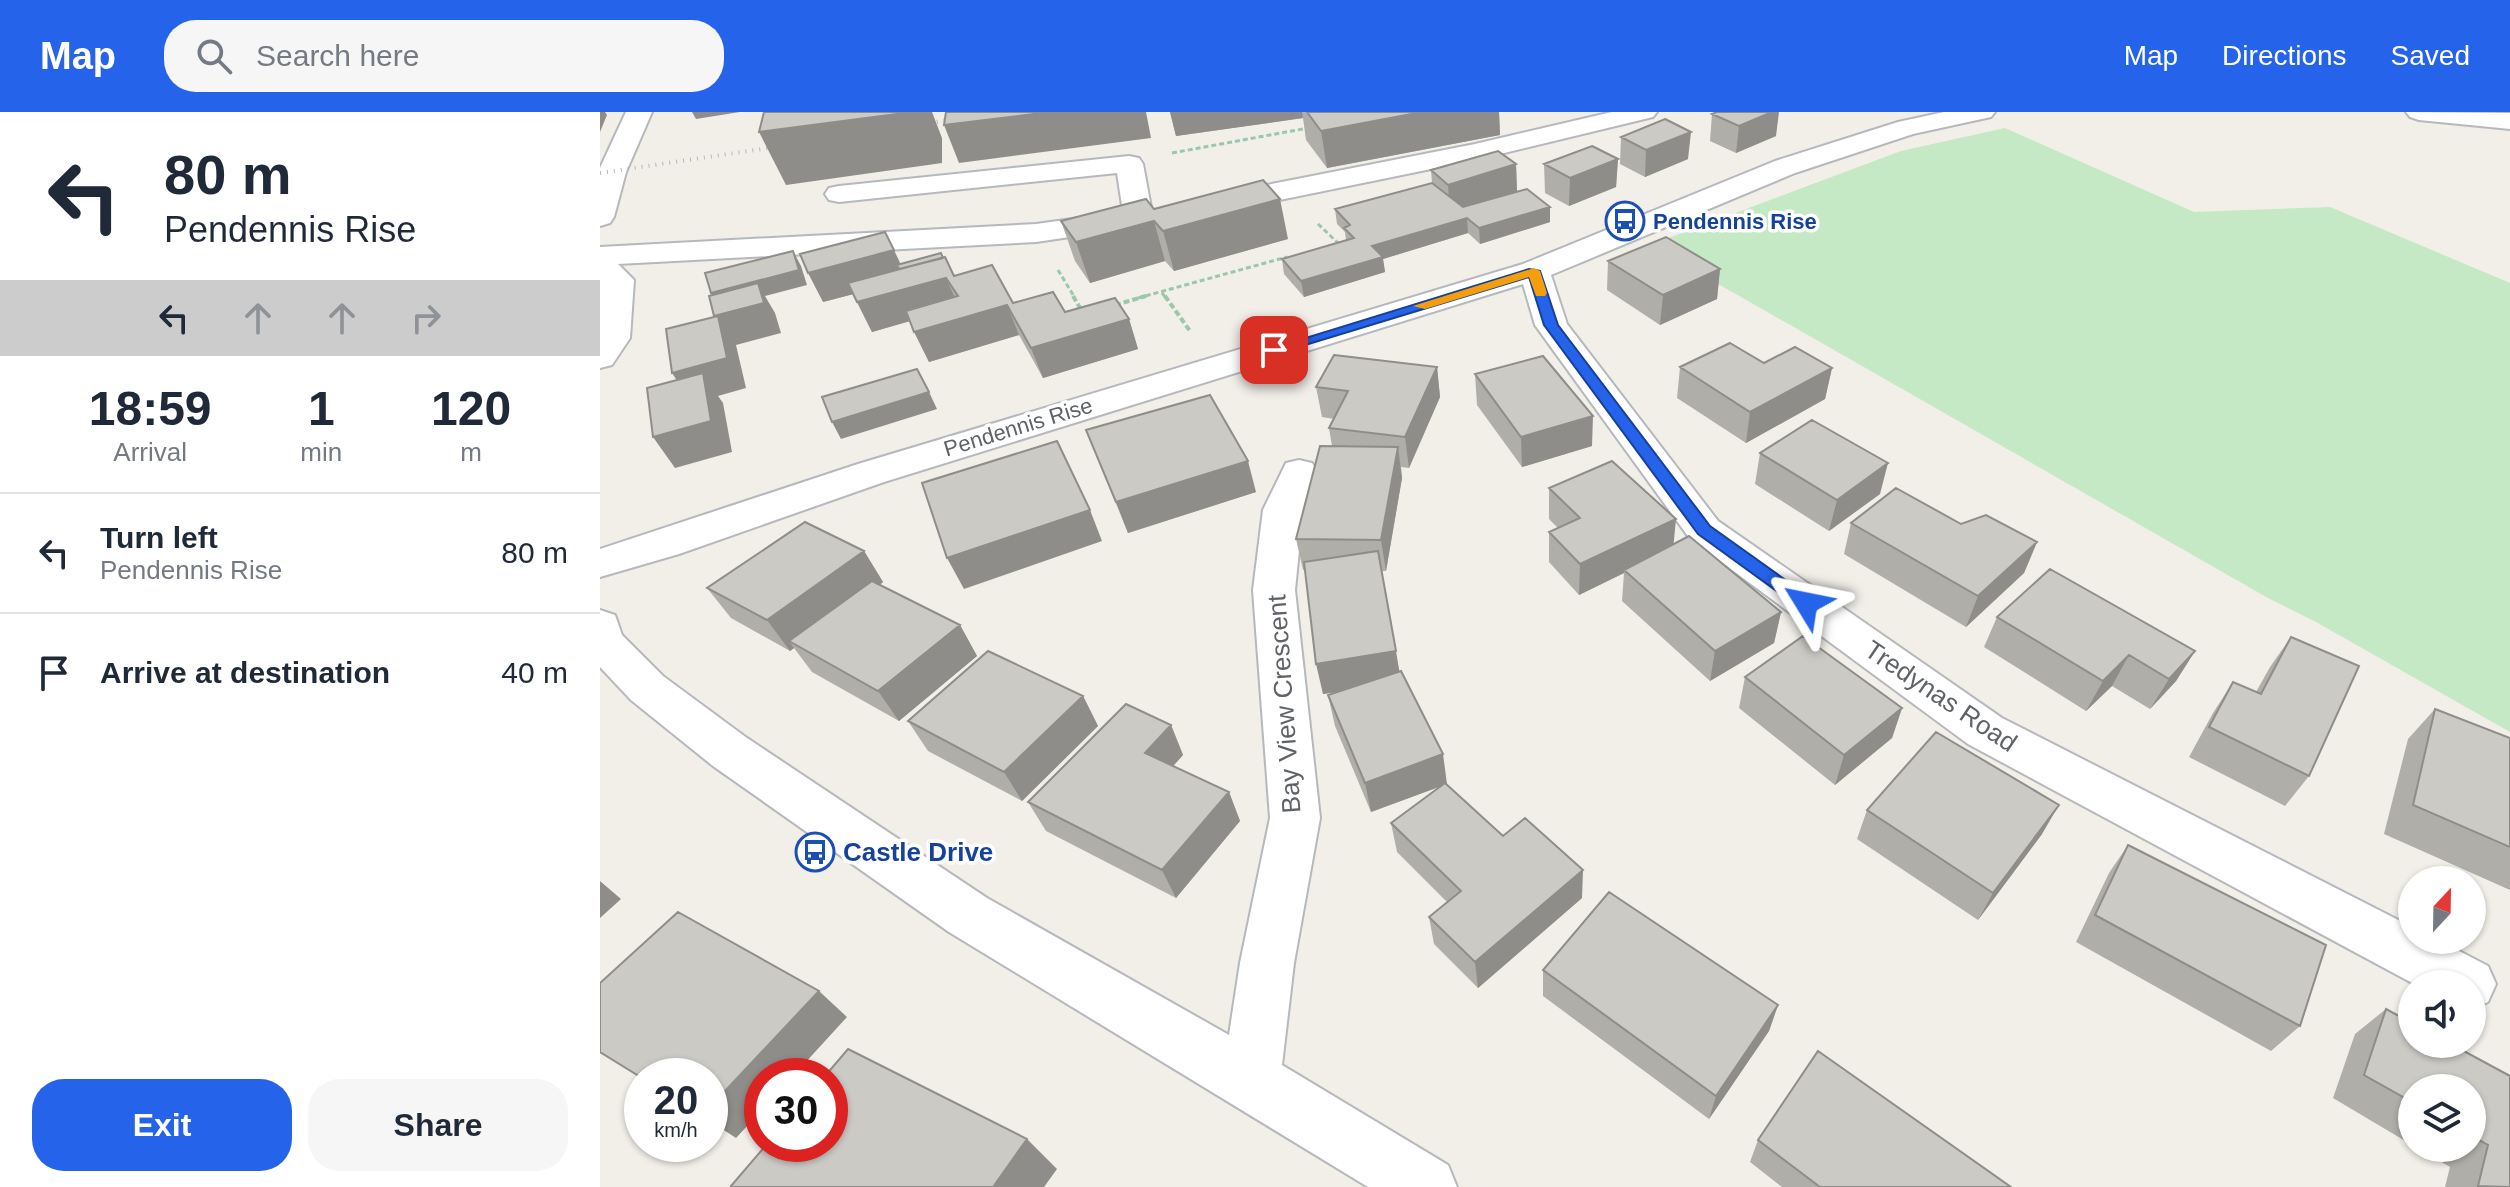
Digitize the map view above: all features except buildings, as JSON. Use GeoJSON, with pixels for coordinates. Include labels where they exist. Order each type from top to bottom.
{"type":"FeatureCollection","features":[{"type":"Feature","properties":{"kind":"street"},"geometry":{"type":"LineString","coordinates":[[600,217],[612,172],[639,112]]}},
{"type":"Feature","properties":{"kind":"street"},"geometry":{"type":"LineString","coordinates":[[1192,209],[1475,152],[1644,112]]}},
{"type":"Feature","properties":{"kind":"street","name":"Pendennis Rise"},"geometry":{"type":"LineString","coordinates":[[600,563],[665,544],[871,473],[1534,271],[1785,167],[1907,127],[1982,112]]}},
{"type":"Feature","properties":{"kind":"street"},"geometry":{"type":"LineString","coordinates":[[2419,112],[2510,121]]}},
{"type":"Feature","properties":{"kind":"street"},"geometry":{"type":"LineString","coordinates":[[600,256],[1036,233],[1150,216],[1129,164],[839,194]]}},
{"type":"Feature","properties":{"kind":"street"},"geometry":{"type":"LineString","coordinates":[[600,265],[618,280],[613,338],[600,358]]}},
{"type":"Feature","properties":{"kind":"street","name":"Tredynas Road"},"geometry":{"type":"LineString","coordinates":[[1534,271],[1551,325],[1704,530],[1985,731],[2441,970]]}},
{"type":"Feature","properties":{"kind":"street","name":"Bay View Crescent"},"geometry":{"type":"LineString","coordinates":[[1251,1080],[1267,963],[1295,818],[1274,590],[1283,510],[1299,472]]}},
{"type":"Feature","properties":{"kind":"street"},"geometry":{"type":"LineString","coordinates":[[600,626],[601,640],[647,688],[730,752],[968,915],[1251,1080],[1426,1187]]}},
{"type":"Feature","properties":{"kind":"path"},"geometry":{"type":"LineString","coordinates":[[1129,164],[1309,127]]}},
{"type":"Feature","properties":{"kind":"path"},"geometry":{"type":"LineString","coordinates":[[1036,233],[1084,314]]}},
{"type":"Feature","properties":{"kind":"path"},"geometry":{"type":"LineString","coordinates":[[1323,247],[1338,243]]}},
{"type":"Feature","properties":{"kind":"path"},"geometry":{"type":"LineString","coordinates":[[1110,307],[1294,255]]}},
{"type":"Feature","properties":{"kind":"green space"},"geometry":{"type":"Polygon","coordinates":[[[2005,128],[2194,212],[2330,207],[2510,283],[2510,732],[2268,598],[1650,245],[1901,151],[2005,128]]]}},
{"type":"Feature","properties":{"kind":"railway"},"geometry":{"type":"LineString","coordinates":[[916,125],[999,112]]}},
{"type":"Feature","properties":{"kind":"railway"},"geometry":{"type":"LineString","coordinates":[[600,173],[789,145]]}},
{"type":"Feature","properties":{"kind":"slow traffic"},"geometry":{"type":"LineString","coordinates":[[1420,306],[1534,271],[1541,293]]}},
{"type":"Feature","properties":{"kind":"place","name":"Pendennis Rise"},"geometry":{"type":"Point","coordinates":[1625,221]}},
{"type":"Feature","properties":{"kind":"place","name":"Castle Drive"},"geometry":{"type":"Point","coordinates":[815,852]}},
{"type":"Feature","properties":{"kind":"route"},"geometry":{"type":"LineString","coordinates":[[1274,350],[1534,271],[1551,325],[1704,530],[1806,603]]}}]}
